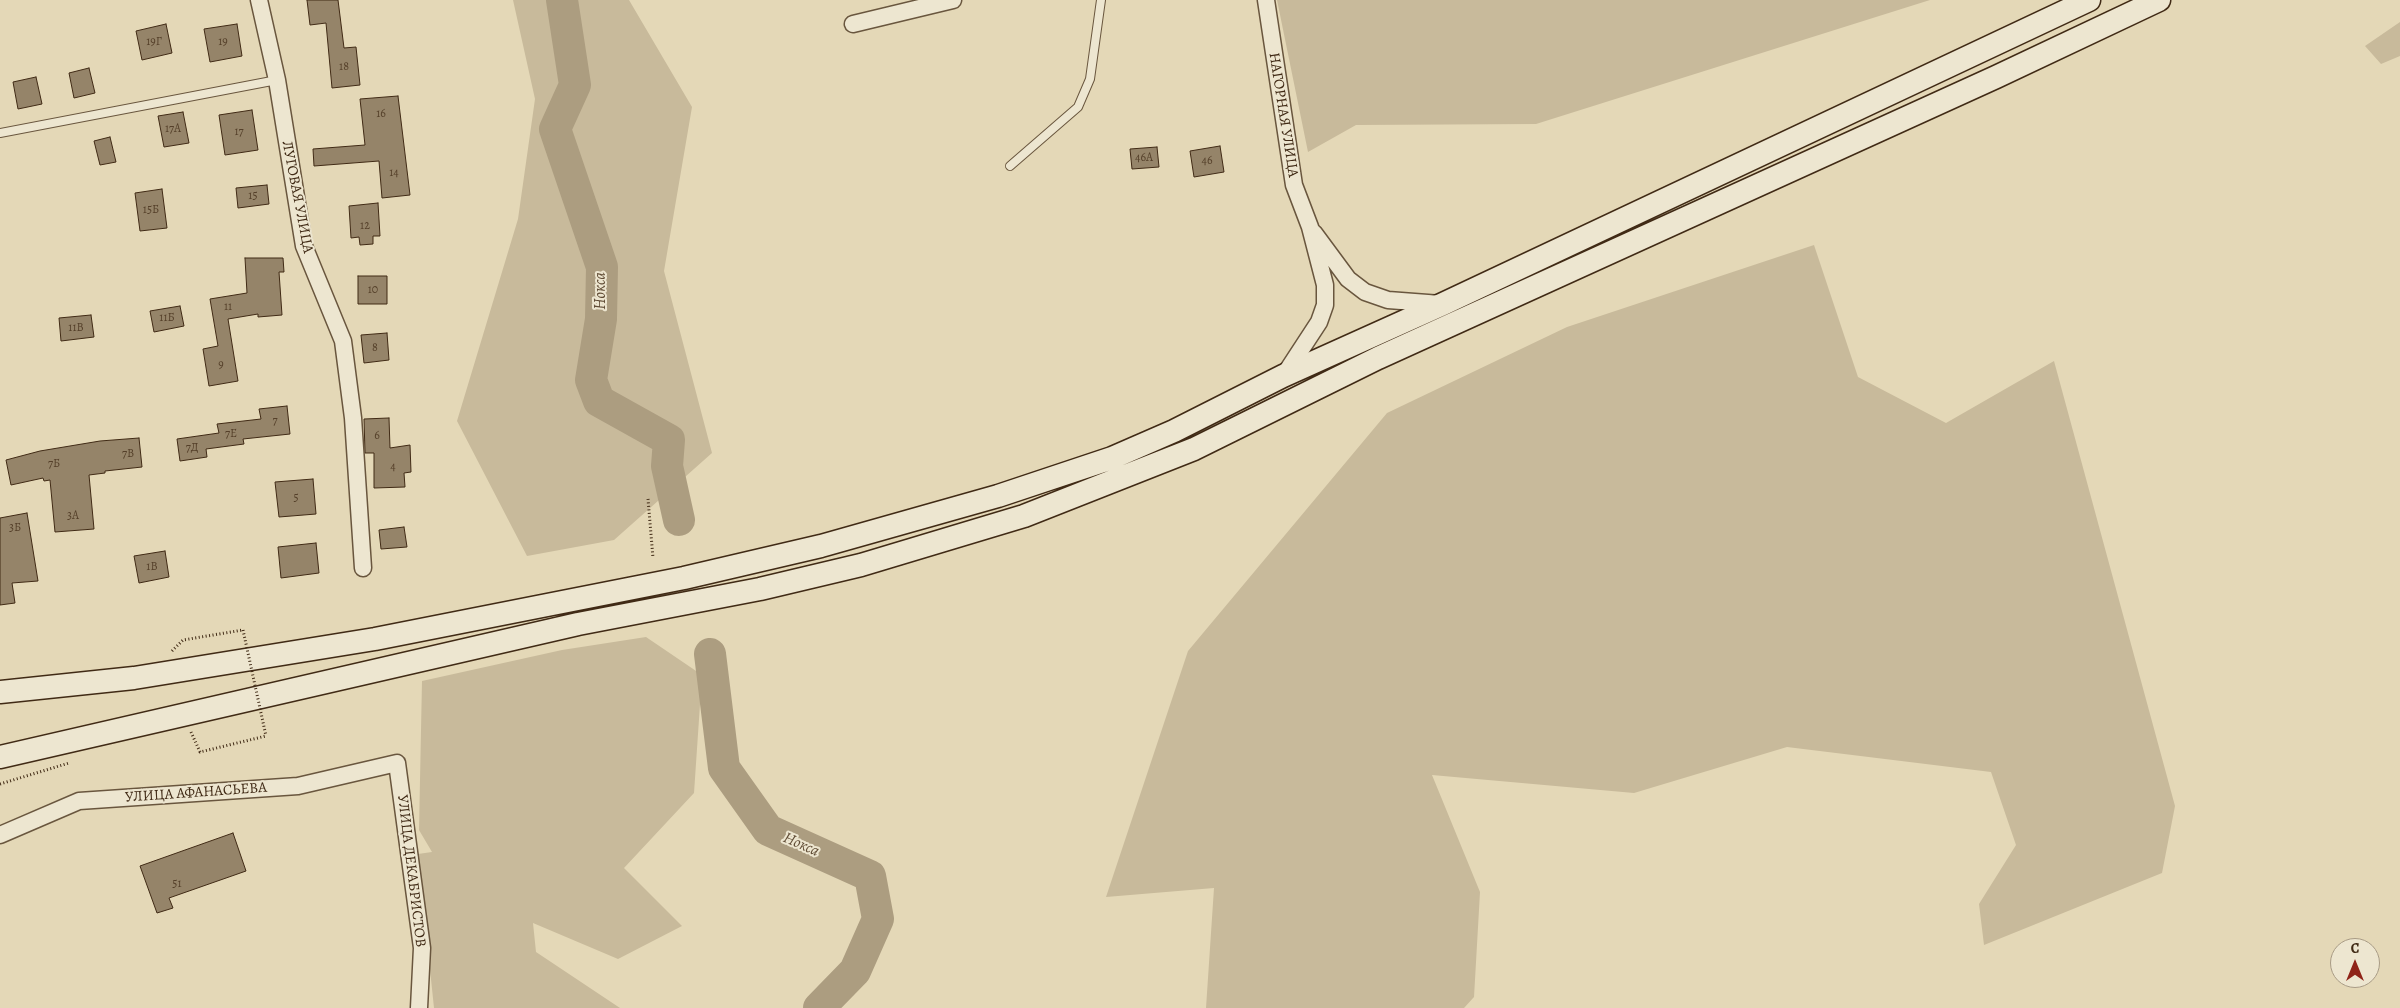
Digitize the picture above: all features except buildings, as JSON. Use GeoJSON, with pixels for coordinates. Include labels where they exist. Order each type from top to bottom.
{"type":"FeatureCollection","features":[{"type":"Feature","properties":{"kind":"main road"},"geometry":{"type":"LineString","coordinates":[[0,757],[578,624],[750,590],[833,571],[1024,516],[1194,449],[1378,358],[1996,77],[2159,0]]}},
{"type":"Feature","properties":{"kind":"main road"},"geometry":{"type":"LineString","coordinates":[[0,692],[134,678],[374,639],[684,578],[821,546],[998,496],[1112,458],[1174,431],[1283,376],[1444,304],[2086,1]]}},
{"type":"Feature","properties":{"kind":"street","name":"ЛУГОВАЯ УЛИЦА"},"geometry":{"type":"LineString","coordinates":[[259,0],[277,80],[304,246],[343,341],[353,418],[363,568]]}},
{"type":"Feature","properties":{"kind":"street"},"geometry":{"type":"LineString","coordinates":[[853,24],[953,0]]}},
{"type":"Feature","properties":{"kind":"street","name":"НАГОРНАЯ УЛИЦА"},"geometry":{"type":"LineString","coordinates":[[1266,0],[1292,175],[1310,227]]}},
{"type":"Feature","properties":{"kind":"street"},"geometry":{"type":"LineString","coordinates":[[1310,227],[1348,279],[1365,292],[1388,300],[1444,304]]}},
{"type":"Feature","properties":{"kind":"street"},"geometry":{"type":"LineString","coordinates":[[1283,376],[1308,342],[1319,322],[1325,305],[1325,285],[1310,227]]}},
{"type":"Feature","properties":{"kind":"street","name":"УЛИЦА АФАНАСЬЕВА"},"geometry":{"type":"LineString","coordinates":[[0,835],[79,801],[298,786],[397,763]]}},
{"type":"Feature","properties":{"kind":"street","name":"УЛИЦА ДЕКАБРИСТОВ"},"geometry":{"type":"LineString","coordinates":[[397,763],[422,948],[419,1008]]}},
{"type":"Feature","properties":{"kind":"lane"},"geometry":{"type":"LineString","coordinates":[[1010,166],[1078,107],[1090,79],[1102,0]]}},
{"type":"Feature","properties":{"kind":"lane"},"geometry":{"type":"LineString","coordinates":[[0,133],[277,80]]}},
{"type":"Feature","properties":{"kind":"path"},"geometry":{"type":"LineString","coordinates":[[648,499],[653,558]]}},
{"type":"Feature","properties":{"kind":"path"},"geometry":{"type":"LineString","coordinates":[[162,653],[172,652],[182,640],[243,630],[266,736],[200,752]]}},
{"type":"Feature","properties":{"kind":"shaded area"},"geometry":{"type":"Polygon","coordinates":[[[513,0],[629,0],[692,107],[664,271],[712,453],[614,540],[527,556],[457,421],[518,219],[535,99],[513,0]]]}},
{"type":"Feature","properties":{"kind":"shaded area"},"geometry":{"type":"Polygon","coordinates":[[[1277,0],[1930,0],[1536,124],[1356,125],[1308,152],[1277,0]]]}},
{"type":"Feature","properties":{"kind":"shaded area"},"geometry":{"type":"Polygon","coordinates":[[[2400,22],[2400,56],[2381,64],[2365,46],[2400,22]]]}},
{"type":"Feature","properties":{"kind":"shaded area"},"geometry":{"type":"Polygon","coordinates":[[[1814,245],[1858,377],[1946,423],[2054,361],[2175,806],[2162,873],[1984,945],[1979,904],[2016,845],[1991,772],[1787,747],[1634,793],[1432,775],[1480,892],[1474,997],[1464,1008],[1206,1008],[1214,888],[1106,897],[1188,651],[1387,413],[1567,327],[1814,245]]]}},
{"type":"Feature","properties":{"kind":"shaded area"},"geometry":{"type":"Polygon","coordinates":[[[646,637],[702,675],[694,793],[624,868],[682,926],[618,959],[533,923],[536,952],[620,1008],[434,1008],[418,854],[432,852],[419,830],[422,681],[562,650],[646,637]]]}},
{"type":"Feature","properties":{"kind":"waterway","name":"Нокса"},"geometry":{"type":"LineString","coordinates":[[562,0],[575,85],[555,129],[602,267],[601,319],[591,380],[599,401],[669,440],[667,466],[679,520]]}},
{"type":"Feature","properties":{"kind":"waterway","name":"Нокса"},"geometry":{"type":"LineString","coordinates":[[710,654],[724,768],[768,830],[870,876],[878,919],[855,971],[819,1008]]}}]}
